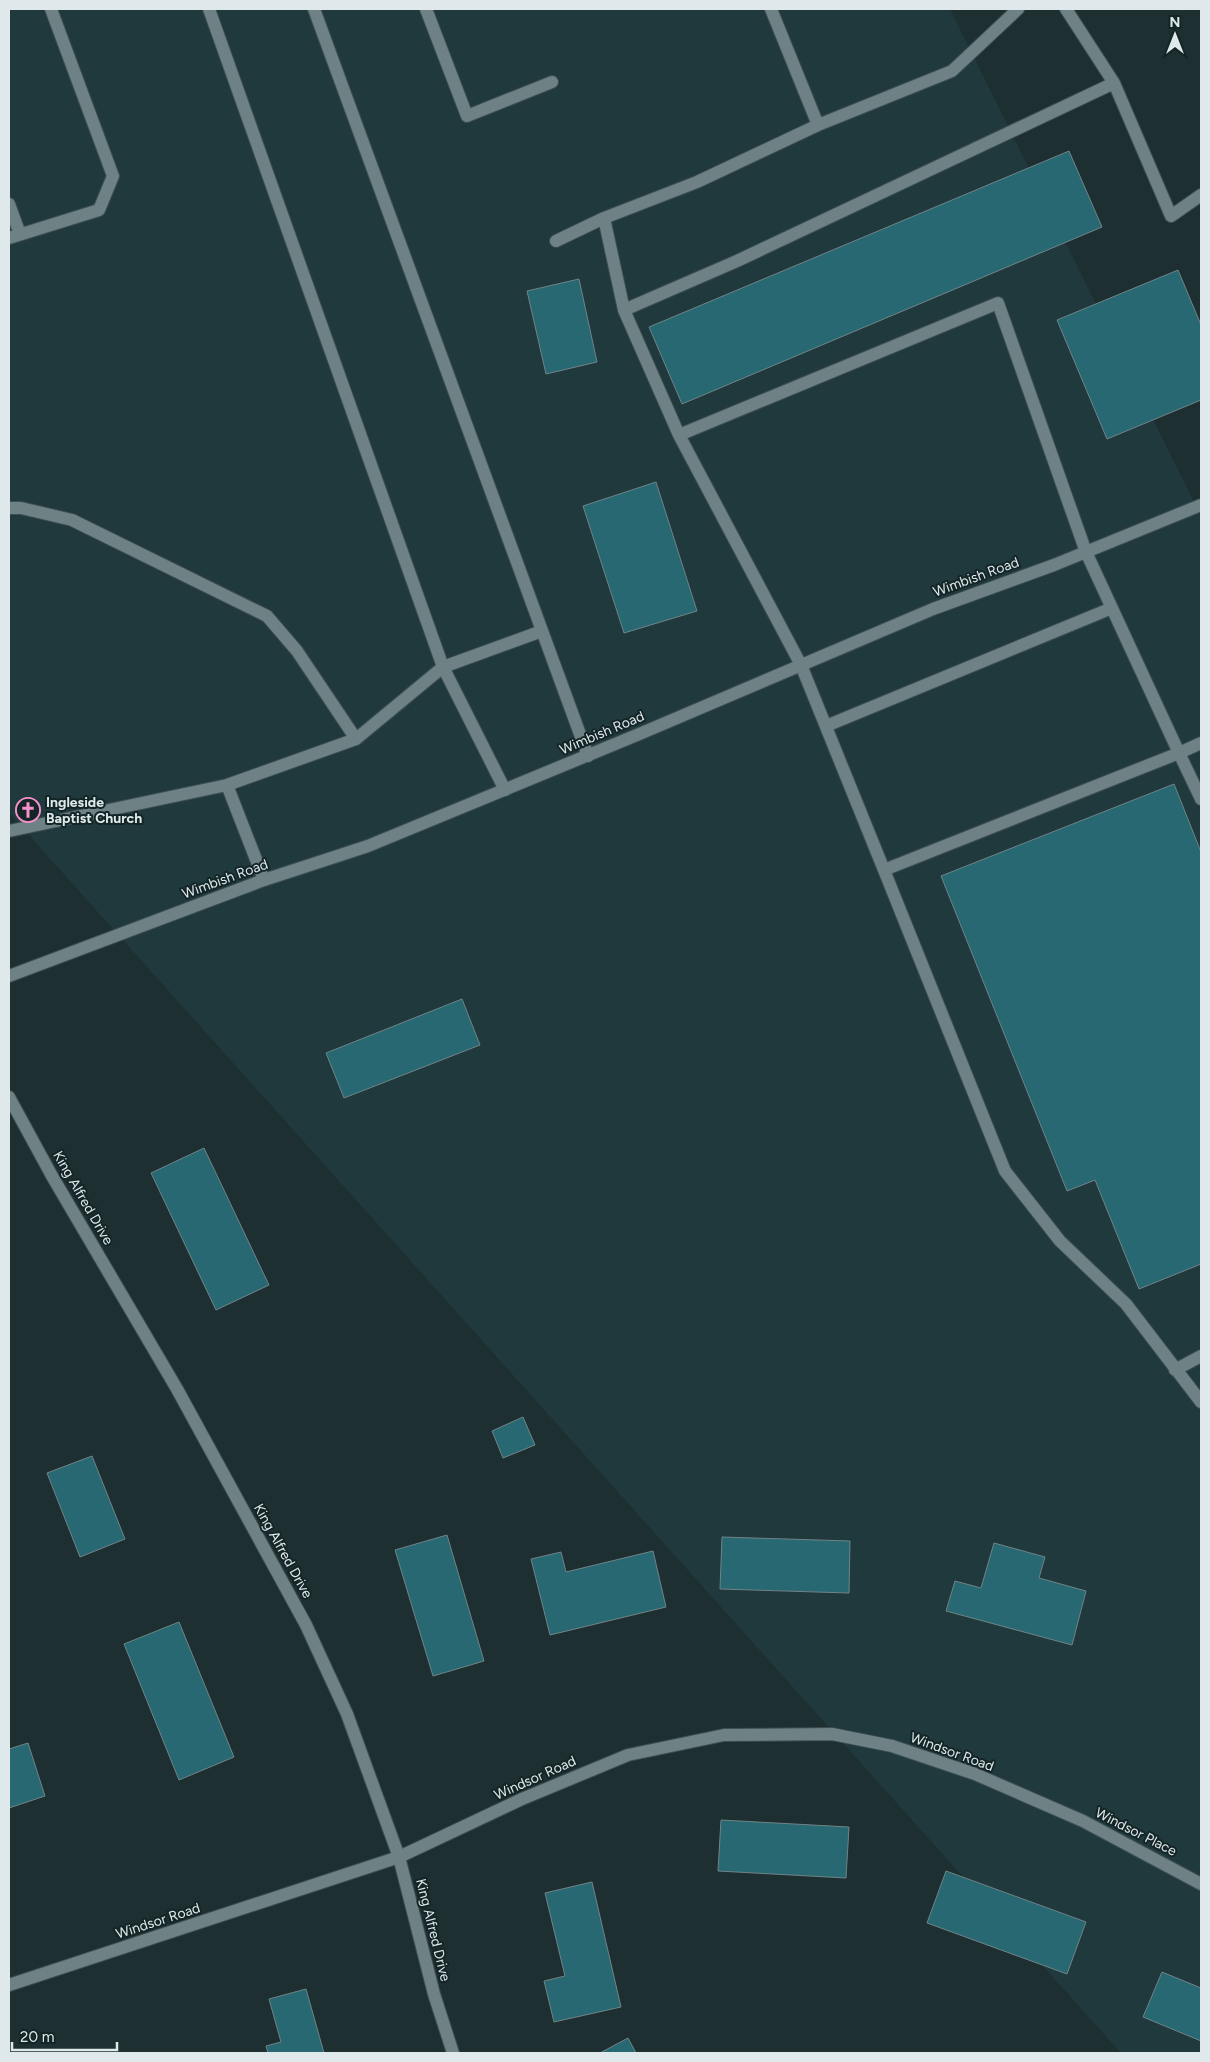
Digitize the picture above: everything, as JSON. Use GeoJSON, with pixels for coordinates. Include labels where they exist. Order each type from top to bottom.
{"type":"FeatureCollection","features":[{"type":"Feature","properties":{"kind":"street"},"geometry":{"type":"LineString","coordinates":[[9,204],[14,236],[99,210],[113,176],[51,9]]}},
{"type":"Feature","properties":{"kind":"street"},"geometry":{"type":"LineString","coordinates":[[210,9],[443,667],[505,790]]}},
{"type":"Feature","properties":{"kind":"street"},"geometry":{"type":"LineString","coordinates":[[314,9],[588,756]]}},
{"type":"Feature","properties":{"kind":"street"},"geometry":{"type":"LineString","coordinates":[[426,9],[467,116],[552,82]]}},
{"type":"Feature","properties":{"kind":"street"},"geometry":{"type":"LineString","coordinates":[[771,9],[818,126]]}},
{"type":"Feature","properties":{"kind":"street"},"geometry":{"type":"LineString","coordinates":[[556,241],[604,218],[697,182],[818,126],[952,71],[1018,9]]}},
{"type":"Feature","properties":{"kind":"street"},"geometry":{"type":"LineString","coordinates":[[1066,9],[1114,83],[1172,216],[1201,195]]}},
{"type":"Feature","properties":{"kind":"street"},"geometry":{"type":"LineString","coordinates":[[624,310],[737,261],[1114,83]]}},
{"type":"Feature","properties":{"kind":"street"},"geometry":{"type":"LineString","coordinates":[[604,218],[624,310],[678,435],[801,665],[1005,1171],[1060,1241],[1126,1304],[1201,1402]]}},
{"type":"Feature","properties":{"kind":"street"},"geometry":{"type":"LineString","coordinates":[[678,435],[998,303],[1086,552],[1201,799]]}},
{"type":"Feature","properties":{"kind":"street","name":"Wimbish Road"},"geometry":{"type":"LineString","coordinates":[[9,976],[264,880],[368,846],[588,756],[933,609],[1086,552],[1201,505]]}},
{"type":"Feature","properties":{"kind":"street"},"geometry":{"type":"LineString","coordinates":[[9,508],[20,508],[72,520],[267,616],[297,651],[356,739]]}},
{"type":"Feature","properties":{"kind":"street"},"geometry":{"type":"LineString","coordinates":[[826,726],[1112,608]]}},
{"type":"Feature","properties":{"kind":"street"},"geometry":{"type":"LineString","coordinates":[[9,830],[227,785],[356,739],[443,667],[542,631]]}},
{"type":"Feature","properties":{"kind":"street"},"geometry":{"type":"LineString","coordinates":[[884,870],[1201,743]]}},
{"type":"Feature","properties":{"kind":"street"},"geometry":{"type":"LineString","coordinates":[[227,785],[264,880]]}},
{"type":"Feature","properties":{"kind":"street","name":"King Alfred Drive"},"geometry":{"type":"LineString","coordinates":[[9,1097],[52,1176],[177,1389],[306,1625],[347,1714],[399,1857],[434,1994],[453,2053]]}},
{"type":"Feature","properties":{"kind":"street"},"geometry":{"type":"LineString","coordinates":[[1175,1370],[1201,1356]]}},
{"type":"Feature","properties":{"kind":"street","name":"Windsor Road"},"geometry":{"type":"LineString","coordinates":[[9,1985],[399,1857],[522,1799],[628,1754],[724,1735],[832,1734],[892,1746],[975,1774],[1082,1822]]}},
{"type":"Feature","properties":{"kind":"street","name":"Windsor Place"},"geometry":{"type":"LineString","coordinates":[[1082,1822],[1201,1884]]}},
{"type":"Feature","properties":{"kind":"shaded area"},"geometry":{"type":"Polygon","coordinates":[[[9,9],[950,9],[1201,516],[1201,2053],[1121,2053],[9,813],[9,9]]]}},
{"type":"Feature","properties":{"kind":"building"},"geometry":{"type":"Polygon","coordinates":[[[1069,151],[1102,227],[682,404],[649,327],[1069,151]]]}},
{"type":"Feature","properties":{"kind":"building"},"geometry":{"type":"Polygon","coordinates":[[[1178,270],[1201,325],[1201,400],[1107,439],[1057,320],[1178,270]]]}},
{"type":"Feature","properties":{"kind":"building"},"geometry":{"type":"Polygon","coordinates":[[[579,279],[597,362],[546,374],[527,291],[579,279]]]}},
{"type":"Feature","properties":{"kind":"building"},"geometry":{"type":"Polygon","coordinates":[[[656,482],[697,611],[624,633],[583,506],[656,482]]]}},
{"type":"Feature","properties":{"kind":"building"},"geometry":{"type":"Polygon","coordinates":[[[1174,784],[1201,852],[1201,1264],[1139,1289],[1095,1180],[1067,1191],[941,876],[1174,784]]]}},
{"type":"Feature","properties":{"kind":"building"},"geometry":{"type":"Polygon","coordinates":[[[462,999],[480,1045],[344,1098],[326,1053],[462,999]]]}},
{"type":"Feature","properties":{"kind":"building"},"geometry":{"type":"Polygon","coordinates":[[[204,1148],[269,1285],[216,1310],[151,1173],[204,1148]]]}},
{"type":"Feature","properties":{"kind":"building"},"geometry":{"type":"Polygon","coordinates":[[[523,1417],[535,1445],[503,1458],[492,1431],[523,1417]]]}},
{"type":"Feature","properties":{"kind":"building"},"geometry":{"type":"Polygon","coordinates":[[[92,1456],[125,1539],[80,1557],[47,1473],[92,1456]]]}},
{"type":"Feature","properties":{"kind":"building"},"geometry":{"type":"Polygon","coordinates":[[[447,1535],[484,1661],[433,1676],[395,1550],[447,1535]]]}},
{"type":"Feature","properties":{"kind":"building"},"geometry":{"type":"Polygon","coordinates":[[[722,1537],[850,1541],[849,1593],[720,1589],[722,1537]]]}},
{"type":"Feature","properties":{"kind":"building"},"geometry":{"type":"Polygon","coordinates":[[[994,1543],[1045,1557],[1039,1578],[1086,1591],[1072,1645],[946,1611],[955,1581],[981,1588],[994,1543]]]}},
{"type":"Feature","properties":{"kind":"building"},"geometry":{"type":"Polygon","coordinates":[[[653,1551],[666,1607],[550,1635],[531,1559],[561,1552],[566,1572],[653,1551]]]}},
{"type":"Feature","properties":{"kind":"building"},"geometry":{"type":"Polygon","coordinates":[[[179,1622],[234,1757],[179,1780],[124,1644],[179,1622]]]}},
{"type":"Feature","properties":{"kind":"building"},"geometry":{"type":"Polygon","coordinates":[[[28,1743],[45,1796],[9,1808],[9,1749],[28,1743]]]}},
{"type":"Feature","properties":{"kind":"building"},"geometry":{"type":"Polygon","coordinates":[[[721,1820],[849,1827],[846,1878],[718,1871],[721,1820]]]}},
{"type":"Feature","properties":{"kind":"building"},"geometry":{"type":"Polygon","coordinates":[[[946,1871],[1086,1922],[1067,1974],[927,1923],[946,1871]]]}},
{"type":"Feature","properties":{"kind":"building"},"geometry":{"type":"Polygon","coordinates":[[[592,1882],[621,2007],[554,2022],[544,1981],[565,1976],[545,1893],[592,1882]]]}},
{"type":"Feature","properties":{"kind":"building"},"geometry":{"type":"Polygon","coordinates":[[[1162,1972],[1201,1988],[1201,2041],[1143,2017],[1162,1972]]]}},
{"type":"Feature","properties":{"kind":"building"},"geometry":{"type":"Polygon","coordinates":[[[306,1989],[324,2053],[268,2053],[266,2046],[281,2042],[269,1999],[306,1989]]]}},
{"type":"Feature","properties":{"kind":"building"},"geometry":{"type":"Polygon","coordinates":[[[628,2038],[636,2053],[600,2053],[628,2038]]]}},
{"type":"Feature","properties":{"kind":"place","name":"Ingleside Baptist Church"},"geometry":{"type":"Point","coordinates":[28,810]}}]}
